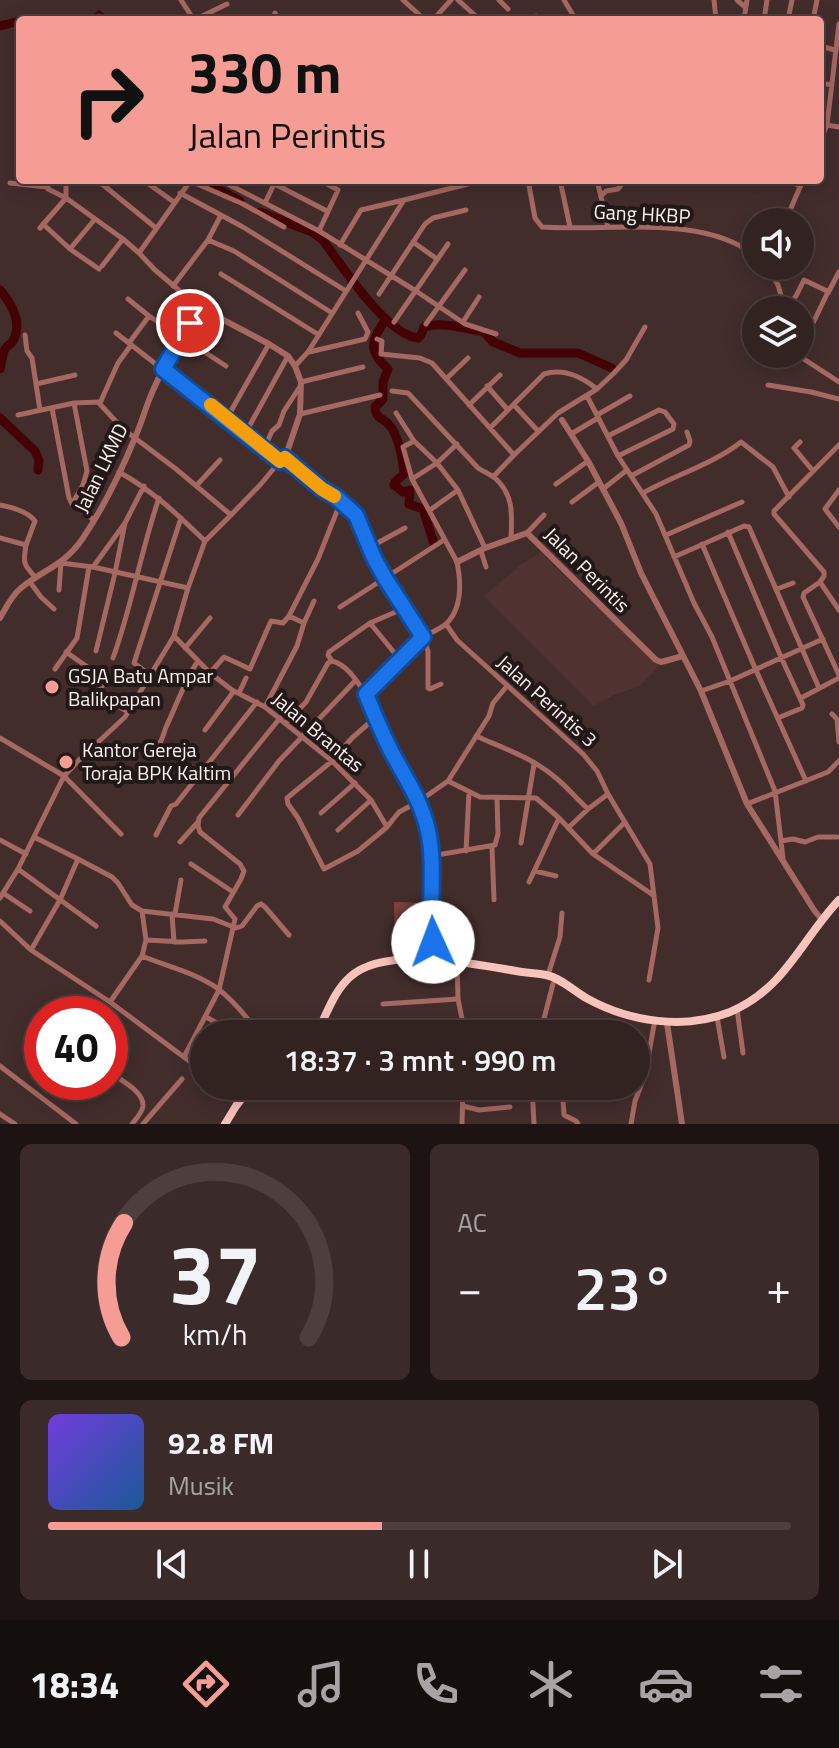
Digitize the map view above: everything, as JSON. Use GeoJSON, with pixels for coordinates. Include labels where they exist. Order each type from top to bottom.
{"type":"FeatureCollection","features":[{"type":"Feature","properties":{"kind":"highway"},"geometry":{"type":"LineString","coordinates":[[587,1001],[595,1009],[622,1019],[654,1025],[717,1016],[737,1009],[756,999],[776,982],[822,920],[835,910],[839,900]]}},
{"type":"Feature","properties":{"kind":"highway"},"geometry":{"type":"LineString","coordinates":[[323,1020],[338,991],[361,969],[384,961],[435,960],[546,978],[587,1001],[621,1014],[667,1023]]}},
{"type":"Feature","properties":{"kind":"highway"},"geometry":{"type":"LineString","coordinates":[[225,1124],[239,1100]]}},
{"type":"Feature","properties":{"kind":"street"},"geometry":{"type":"LineString","coordinates":[[181,0],[191,16]]}},
{"type":"Feature","properties":{"kind":"street"},"geometry":{"type":"LineString","coordinates":[[403,0],[421,16]]}},
{"type":"Feature","properties":{"kind":"street"},"geometry":{"type":"LineString","coordinates":[[437,16],[451,0]]}},
{"type":"Feature","properties":{"kind":"street"},"geometry":{"type":"LineString","coordinates":[[458,0],[476,16]]}},
{"type":"Feature","properties":{"kind":"street"},"geometry":{"type":"LineString","coordinates":[[499,0],[508,9]]}},
{"type":"Feature","properties":{"kind":"street"},"geometry":{"type":"LineString","coordinates":[[737,0],[746,3]]}},
{"type":"Feature","properties":{"kind":"street"},"geometry":{"type":"LineString","coordinates":[[202,16],[227,4]]}},
{"type":"Feature","properties":{"kind":"street"},"geometry":{"type":"LineString","coordinates":[[824,132],[836,74],[835,50],[839,24]]}},
{"type":"Feature","properties":{"kind":"street"},"geometry":{"type":"LineString","coordinates":[[824,47],[835,50]]}},
{"type":"Feature","properties":{"kind":"street"},"geometry":{"type":"LineString","coordinates":[[824,84],[832,85]]}},
{"type":"Feature","properties":{"kind":"street"},"geometry":{"type":"LineString","coordinates":[[827,125],[839,127]]}},
{"type":"Feature","properties":{"kind":"street"},"geometry":{"type":"LineString","coordinates":[[10,183],[16,183]]}},
{"type":"Feature","properties":{"kind":"street"},"geometry":{"type":"LineString","coordinates":[[30,911],[2,896],[64,776],[129,712],[174,636],[205,541],[282,460],[300,414],[301,384],[288,356],[199,307],[123,239],[47,184]]}},
{"type":"Feature","properties":{"kind":"street"},"geometry":{"type":"LineString","coordinates":[[66,184],[66,198],[42,226],[100,268],[123,239]]}},
{"type":"Feature","properties":{"kind":"street"},"geometry":{"type":"LineString","coordinates":[[102,184],[156,228]]}},
{"type":"Feature","properties":{"kind":"street"},"geometry":{"type":"LineString","coordinates":[[149,184],[174,202]]}},
{"type":"Feature","properties":{"kind":"street"},"geometry":{"type":"LineString","coordinates":[[139,253],[186,184]]}},
{"type":"Feature","properties":{"kind":"street"},"geometry":{"type":"LineString","coordinates":[[199,184],[284,227]]}},
{"type":"Feature","properties":{"kind":"street"},"geometry":{"type":"LineString","coordinates":[[228,184],[319,231],[463,322],[496,334]]}},
{"type":"Feature","properties":{"kind":"street"},"geometry":{"type":"LineString","coordinates":[[265,203],[274,184]]}},
{"type":"Feature","properties":{"kind":"street"},"geometry":{"type":"LineString","coordinates":[[279,184],[327,211]]}},
{"type":"Feature","properties":{"kind":"street"},"geometry":{"type":"LineString","coordinates":[[319,231],[338,190],[327,184]]}},
{"type":"Feature","properties":{"kind":"street"},"geometry":{"type":"LineString","coordinates":[[340,245],[361,210],[468,184]]}},
{"type":"Feature","properties":{"kind":"street","name":"Gang HKBP"},"geometry":{"type":"LineString","coordinates":[[529,184],[535,218],[542,227],[676,229],[727,240],[742,248]]}},
{"type":"Feature","properties":{"kind":"street"},"geometry":{"type":"LineString","coordinates":[[561,184],[570,227]]}},
{"type":"Feature","properties":{"kind":"street"},"geometry":{"type":"LineString","coordinates":[[598,184],[608,227]]}},
{"type":"Feature","properties":{"kind":"street"},"geometry":{"type":"LineString","coordinates":[[601,196],[622,184]]}},
{"type":"Feature","properties":{"kind":"street"},"geometry":{"type":"LineString","coordinates":[[791,208],[802,184]]}},
{"type":"Feature","properties":{"kind":"street"},"geometry":{"type":"LineString","coordinates":[[180,193],[346,291]]}},
{"type":"Feature","properties":{"kind":"street"},"geometry":{"type":"LineString","coordinates":[[295,366],[308,352],[404,200]]}},
{"type":"Feature","properties":{"kind":"street"},"geometry":{"type":"LineString","coordinates":[[379,294],[428,220],[466,210]]}},
{"type":"Feature","properties":{"kind":"street"},"geometry":{"type":"LineString","coordinates":[[173,286],[208,240],[221,215]]}},
{"type":"Feature","properties":{"kind":"street"},"geometry":{"type":"LineString","coordinates":[[70,249],[95,219]]}},
{"type":"Feature","properties":{"kind":"street"},"geometry":{"type":"LineString","coordinates":[[208,240],[234,251],[332,313]]}},
{"type":"Feature","properties":{"kind":"street"},"geometry":{"type":"LineString","coordinates":[[413,242],[437,259]]}},
{"type":"Feature","properties":{"kind":"street"},"geometry":{"type":"LineString","coordinates":[[394,322],[448,244]]}},
{"type":"Feature","properties":{"kind":"street"},"geometry":{"type":"LineString","coordinates":[[426,324],[465,270]]}},
{"type":"Feature","properties":{"kind":"street"},"geometry":{"type":"LineString","coordinates":[[814,320],[839,272]]}},
{"type":"Feature","properties":{"kind":"street"},"geometry":{"type":"LineString","coordinates":[[221,274],[319,335]]}},
{"type":"Feature","properties":{"kind":"street"},"geometry":{"type":"LineString","coordinates":[[796,296],[804,280],[824,288],[827,294]]}},
{"type":"Feature","properties":{"kind":"street"},"geometry":{"type":"LineString","coordinates":[[463,322],[479,297]]}},
{"type":"Feature","properties":{"kind":"street"},"geometry":{"type":"LineString","coordinates":[[128,299],[226,366]]}},
{"type":"Feature","properties":{"kind":"street","name":"Jalan LKMD"},"geometry":{"type":"LineString","coordinates":[[0,618],[20,589],[61,563],[78,545],[94,520],[135,438],[163,369],[199,307]]}},
{"type":"Feature","properties":{"kind":"street"},"geometry":{"type":"LineString","coordinates":[[308,352],[365,339],[368,332],[358,313]]}},
{"type":"Feature","properties":{"kind":"street"},"geometry":{"type":"LineString","coordinates":[[100,403],[118,363],[149,316]]}},
{"type":"Feature","properties":{"kind":"street"},"geometry":{"type":"LineString","coordinates":[[493,477],[558,413],[597,389],[626,360],[645,327]]}},
{"type":"Feature","properties":{"kind":"street"},"geometry":{"type":"LineString","coordinates":[[116,333],[264,449],[341,501],[356,515],[385,578],[423,637],[428,651],[428,688],[441,684]]}},
{"type":"Feature","properties":{"kind":"street"},"geometry":{"type":"LineString","coordinates":[[25,335],[40,410]]}},
{"type":"Feature","properties":{"kind":"street"},"geometry":{"type":"LineString","coordinates":[[377,339],[382,341],[381,354],[427,359],[432,363],[514,455]]}},
{"type":"Feature","properties":{"kind":"street"},"geometry":{"type":"LineString","coordinates":[[227,418],[269,344]]}},
{"type":"Feature","properties":{"kind":"street"},"geometry":{"type":"LineString","coordinates":[[245,434],[288,356]]}},
{"type":"Feature","properties":{"kind":"street"},"geometry":{"type":"LineString","coordinates":[[446,379],[468,358]]}},
{"type":"Feature","properties":{"kind":"street"},"geometry":{"type":"LineString","coordinates":[[814,364],[839,382]]}},
{"type":"Feature","properties":{"kind":"street"},"geometry":{"type":"LineString","coordinates":[[264,449],[301,384],[363,367]]}},
{"type":"Feature","properties":{"kind":"street"},"geometry":{"type":"LineString","coordinates":[[490,428],[544,374],[579,376],[597,389]]}},
{"type":"Feature","properties":{"kind":"street"},"geometry":{"type":"LineString","coordinates":[[36,384],[75,375]]}},
{"type":"Feature","properties":{"kind":"street"},"geometry":{"type":"LineString","coordinates":[[469,405],[500,375]]}},
{"type":"Feature","properties":{"kind":"street"},"geometry":{"type":"LineString","coordinates":[[768,385],[839,399]]}},
{"type":"Feature","properties":{"kind":"street"},"geometry":{"type":"LineString","coordinates":[[487,386],[538,431]]}},
{"type":"Feature","properties":{"kind":"street"},"geometry":{"type":"LineString","coordinates":[[392,391],[408,393],[478,468],[493,477],[511,501],[511,538]]}},
{"type":"Feature","properties":{"kind":"street"},"geometry":{"type":"LineString","coordinates":[[300,414],[380,395]]}},
{"type":"Feature","properties":{"kind":"street"},"geometry":{"type":"LineString","coordinates":[[587,396],[618,456],[666,535],[673,557],[712,637],[775,791],[783,860]]}},
{"type":"Feature","properties":{"kind":"street"},"geometry":{"type":"LineString","coordinates":[[571,434],[630,396]]}},
{"type":"Feature","properties":{"kind":"street"},"geometry":{"type":"LineString","coordinates":[[72,504],[87,471],[74,403]]}},
{"type":"Feature","properties":{"kind":"street"},"geometry":{"type":"LineString","coordinates":[[18,415],[74,403],[100,403],[123,429],[231,515]]}},
{"type":"Feature","properties":{"kind":"street"},"geometry":{"type":"LineString","coordinates":[[52,408],[69,498],[72,504],[94,520]]}},
{"type":"Feature","properties":{"kind":"street"},"geometry":{"type":"LineString","coordinates":[[608,436],[659,410],[665,412],[674,424],[673,429],[618,456]]}},
{"type":"Feature","properties":{"kind":"street"},"geometry":{"type":"LineString","coordinates":[[396,413],[414,441],[437,463],[458,490],[483,550],[486,567]]}},
{"type":"Feature","properties":{"kind":"street"},"geometry":{"type":"LineString","coordinates":[[562,420],[621,523],[641,573],[701,691],[747,804],[822,920]]}},
{"type":"Feature","properties":{"kind":"street"},"geometry":{"type":"LineString","coordinates":[[603,489],[629,473],[689,445],[687,432]]}},
{"type":"Feature","properties":{"kind":"street"},"geometry":{"type":"LineString","coordinates":[[366,694],[423,637],[446,624],[456,607],[460,589],[457,562],[412,479],[403,447],[414,441]]}},
{"type":"Feature","properties":{"kind":"street"},"geometry":{"type":"LineString","coordinates":[[643,493],[731,450],[741,442],[773,467],[789,497]]}},
{"type":"Feature","properties":{"kind":"street"},"geometry":{"type":"LineString","coordinates":[[800,442],[794,448],[813,471]]}},
{"type":"Feature","properties":{"kind":"street"},"geometry":{"type":"LineString","coordinates":[[412,479],[437,463],[457,444]]}},
{"type":"Feature","properties":{"kind":"street"},"geometry":{"type":"LineString","coordinates":[[801,698],[839,677],[803,595],[820,582],[824,572],[774,511],[839,445]]}},
{"type":"Feature","properties":{"kind":"street"},"geometry":{"type":"LineString","coordinates":[[197,485],[220,460]]}},
{"type":"Feature","properties":{"kind":"street"},"geometry":{"type":"LineString","coordinates":[[556,484],[588,461]]}},
{"type":"Feature","properties":{"kind":"street"},"geometry":{"type":"LineString","coordinates":[[119,472],[159,498],[205,541]]}},
{"type":"Feature","properties":{"kind":"street"},"geometry":{"type":"LineString","coordinates":[[572,502],[599,482]]}},
{"type":"Feature","properties":{"kind":"street"},"geometry":{"type":"LineString","coordinates":[[55,669],[77,638],[91,567],[125,523],[144,486]]}},
{"type":"Feature","properties":{"kind":"street"},"geometry":{"type":"LineString","coordinates":[[430,510],[458,490]]}},
{"type":"Feature","properties":{"kind":"street"},"geometry":{"type":"LineString","coordinates":[[839,490],[825,509],[839,527]]}},
{"type":"Feature","properties":{"kind":"street"},"geometry":{"type":"LineString","coordinates":[[113,658],[159,498]]}},
{"type":"Feature","properties":{"kind":"street"},"geometry":{"type":"LineString","coordinates":[[210,673],[224,657],[250,669],[269,624],[273,621],[283,623],[289,616],[318,559],[341,501]]}},
{"type":"Feature","properties":{"kind":"street"},"geometry":{"type":"LineString","coordinates":[[666,535],[742,502]]}},
{"type":"Feature","properties":{"kind":"street"},"geometry":{"type":"LineString","coordinates":[[0,505],[33,517],[35,521],[23,559],[41,597],[54,609]]}},
{"type":"Feature","properties":{"kind":"street"},"geometry":{"type":"LineString","coordinates":[[527,533],[544,515]]}},
{"type":"Feature","properties":{"kind":"street"},"geometry":{"type":"LineString","coordinates":[[150,675],[134,663],[181,518]]}},
{"type":"Feature","properties":{"kind":"street"},"geometry":{"type":"LineString","coordinates":[[96,651],[125,523]]}},
{"type":"Feature","properties":{"kind":"street"},"geometry":{"type":"LineString","coordinates":[[673,557],[747,525],[819,688]]}},
{"type":"Feature","properties":{"kind":"street"},"geometry":{"type":"LineString","coordinates":[[370,547],[405,528]]}},
{"type":"Feature","properties":{"kind":"street"},"geometry":{"type":"LineString","coordinates":[[728,532],[804,706],[778,718]]}},
{"type":"Feature","properties":{"kind":"street","name":"Jalan Perintis"},"geometry":{"type":"LineString","coordinates":[[457,562],[527,533],[656,660],[661,662],[683,656]]}},
{"type":"Feature","properties":{"kind":"street"},"geometry":{"type":"LineString","coordinates":[[0,538],[26,545]]}},
{"type":"Feature","properties":{"kind":"street"},"geometry":{"type":"LineString","coordinates":[[340,607],[444,540]]}},
{"type":"Feature","properties":{"kind":"street"},"geometry":{"type":"LineString","coordinates":[[702,544],[806,781]]}},
{"type":"Feature","properties":{"kind":"street"},"geometry":{"type":"LineString","coordinates":[[59,590],[61,563],[188,588]]}},
{"type":"Feature","properties":{"kind":"street"},"geometry":{"type":"LineString","coordinates":[[820,582],[839,610]]}},
{"type":"Feature","properties":{"kind":"street"},"geometry":{"type":"LineString","coordinates":[[777,589],[793,583]]}},
{"type":"Feature","properties":{"kind":"street"},"geometry":{"type":"LineString","coordinates":[[265,707],[297,646],[314,601]]}},
{"type":"Feature","properties":{"kind":"street"},"geometry":{"type":"LineString","coordinates":[[405,608],[370,623],[328,655],[332,661],[344,666],[366,694],[428,829],[435,960]]}},
{"type":"Feature","properties":{"kind":"street"},"geometry":{"type":"LineString","coordinates":[[289,616],[304,623]]}},
{"type":"Feature","properties":{"kind":"street"},"geometry":{"type":"LineString","coordinates":[[185,648],[210,618]]}},
{"type":"Feature","properties":{"kind":"street"},"geometry":{"type":"LineString","coordinates":[[370,623],[401,661]]}},
{"type":"Feature","properties":{"kind":"street","name":"Jalan Perintis 3"},"geometry":{"type":"LineString","coordinates":[[446,624],[457,640],[583,754],[597,771],[650,864],[658,928],[649,980]]}},
{"type":"Feature","properties":{"kind":"street","name":"Jalan Brantas"},"geometry":{"type":"LineString","coordinates":[[174,636],[210,673],[236,692],[265,707],[332,761],[371,800],[387,827]]}},
{"type":"Feature","properties":{"kind":"street"},"geometry":{"type":"LineString","coordinates":[[701,691],[823,639]]}},
{"type":"Feature","properties":{"kind":"street"},"geometry":{"type":"LineString","coordinates":[[66,652],[106,680],[98,693],[99,697],[129,712]]}},
{"type":"Feature","properties":{"kind":"street"},"geometry":{"type":"LineString","coordinates":[[157,747],[198,661]]}},
{"type":"Feature","properties":{"kind":"street"},"geometry":{"type":"LineString","coordinates":[[204,1020],[219,990],[234,927],[235,917],[225,907],[242,877],[243,868],[205,837],[199,828],[200,815],[283,720],[306,702],[332,661]]}},
{"type":"Feature","properties":{"kind":"street"},"geometry":{"type":"LineString","coordinates":[[205,730],[246,678]]}},
{"type":"Feature","properties":{"kind":"street"},"geometry":{"type":"LineString","coordinates":[[238,815],[279,761],[356,680]]}},
{"type":"Feature","properties":{"kind":"street"},"geometry":{"type":"LineString","coordinates":[[376,717],[287,800],[324,869],[358,851],[387,827],[399,812],[448,781],[489,716],[493,703],[507,686]]}},
{"type":"Feature","properties":{"kind":"street"},"geometry":{"type":"LineString","coordinates":[[156,835],[171,806],[177,803],[257,702]]}},
{"type":"Feature","properties":{"kind":"street"},"geometry":{"type":"LineString","coordinates":[[832,714],[837,719],[839,742]]}},
{"type":"Feature","properties":{"kind":"street"},"geometry":{"type":"LineString","coordinates":[[476,736],[556,777],[588,809]]}},
{"type":"Feature","properties":{"kind":"street"},"geometry":{"type":"LineString","coordinates":[[0,738],[64,776],[121,834]]}},
{"type":"Feature","properties":{"kind":"street"},"geometry":{"type":"LineString","coordinates":[[747,804],[828,772],[839,761]]}},
{"type":"Feature","properties":{"kind":"street"},"geometry":{"type":"LineString","coordinates":[[521,843],[534,764]]}},
{"type":"Feature","properties":{"kind":"street"},"geometry":{"type":"LineString","coordinates":[[448,781],[480,797],[536,798],[593,854],[654,896]]}},
{"type":"Feature","properties":{"kind":"street"},"geometry":{"type":"LineString","coordinates":[[321,813],[355,783]]}},
{"type":"Feature","properties":{"kind":"street"},"geometry":{"type":"LineString","coordinates":[[466,851],[469,792]]}},
{"type":"Feature","properties":{"kind":"street"},"geometry":{"type":"LineString","coordinates":[[568,828],[608,794]]}},
{"type":"Feature","properties":{"kind":"street"},"geometry":{"type":"LineString","coordinates":[[431,856],[492,847],[497,843],[497,798]]}},
{"type":"Feature","properties":{"kind":"street"},"geometry":{"type":"LineString","coordinates":[[338,830],[371,800]]}},
{"type":"Feature","properties":{"kind":"street"},"geometry":{"type":"LineString","coordinates":[[529,882],[559,818]]}},
{"type":"Feature","properties":{"kind":"street"},"geometry":{"type":"LineString","coordinates":[[180,842],[198,822]]}},
{"type":"Feature","properties":{"kind":"street"},"geometry":{"type":"LineString","coordinates":[[593,854],[625,822]]}},
{"type":"Feature","properties":{"kind":"street"},"geometry":{"type":"LineString","coordinates":[[34,837],[112,877],[132,905],[142,911],[218,920],[234,927],[242,926],[261,904],[289,935]]}},
{"type":"Feature","properties":{"kind":"street"},"geometry":{"type":"LineString","coordinates":[[781,841],[793,839],[805,842],[818,837],[837,837]]}},
{"type":"Feature","properties":{"kind":"street"},"geometry":{"type":"LineString","coordinates":[[0,840],[26,854]]}},
{"type":"Feature","properties":{"kind":"street"},"geometry":{"type":"LineString","coordinates":[[492,847],[494,900]]}},
{"type":"Feature","properties":{"kind":"street"},"geometry":{"type":"LineString","coordinates":[[31,950],[60,900],[78,859]]}},
{"type":"Feature","properties":{"kind":"street"},"geometry":{"type":"LineString","coordinates":[[191,864],[233,892]]}},
{"type":"Feature","properties":{"kind":"street"},"geometry":{"type":"LineString","coordinates":[[18,869],[96,926]]}},
{"type":"Feature","properties":{"kind":"street"},"geometry":{"type":"LineString","coordinates":[[535,871],[556,876]]}},
{"type":"Feature","properties":{"kind":"street"},"geometry":{"type":"LineString","coordinates":[[174,942],[174,914],[181,880]]}},
{"type":"Feature","properties":{"kind":"street"},"geometry":{"type":"LineString","coordinates":[[114,996],[142,956],[146,940],[142,911]]}},
{"type":"Feature","properties":{"kind":"street"},"geometry":{"type":"LineString","coordinates":[[542,1020],[546,978],[560,937],[562,913]]}},
{"type":"Feature","properties":{"kind":"street"},"geometry":{"type":"LineString","coordinates":[[0,921],[31,950],[101,996]]}},
{"type":"Feature","properties":{"kind":"street"},"geometry":{"type":"LineString","coordinates":[[146,940],[205,941]]}},
{"type":"Feature","properties":{"kind":"street"},"geometry":{"type":"LineString","coordinates":[[142,956],[198,978],[219,990],[248,1020]]}},
{"type":"Feature","properties":{"kind":"street"},"geometry":{"type":"LineString","coordinates":[[457,962],[462,1020]]}},
{"type":"Feature","properties":{"kind":"street"},"geometry":{"type":"LineString","coordinates":[[383,1004],[458,999]]}},
{"type":"Feature","properties":{"kind":"street"},"geometry":{"type":"LineString","coordinates":[[737,1009],[743,1053]]}},
{"type":"Feature","properties":{"kind":"street"},"geometry":{"type":"LineString","coordinates":[[128,1015],[190,1062]]}},
{"type":"Feature","properties":{"kind":"street"},"geometry":{"type":"LineString","coordinates":[[717,1016],[724,1057]]}},
{"type":"Feature","properties":{"kind":"street"},"geometry":{"type":"LineString","coordinates":[[206,1017],[212,1020]]}},
{"type":"Feature","properties":{"kind":"street"},"geometry":{"type":"LineString","coordinates":[[667,1023],[682,1124]]}},
{"type":"Feature","properties":{"kind":"street"},"geometry":{"type":"LineString","coordinates":[[631,1124],[635,1101],[645,1075],[654,1025]]}},
{"type":"Feature","properties":{"kind":"street"},"geometry":{"type":"LineString","coordinates":[[184,1057],[190,1047]]}},
{"type":"Feature","properties":{"kind":"street"},"geometry":{"type":"LineString","coordinates":[[0,1066],[76,1124]]}},
{"type":"Feature","properties":{"kind":"street"},"geometry":{"type":"LineString","coordinates":[[143,1124],[182,1079]]}},
{"type":"Feature","properties":{"kind":"street"},"geometry":{"type":"LineString","coordinates":[[128,1086],[141,1098],[142,1109],[132,1124]]}},
{"type":"Feature","properties":{"kind":"street"},"geometry":{"type":"LineString","coordinates":[[462,1124],[463,1100]]}},
{"type":"Feature","properties":{"kind":"street"},"geometry":{"type":"LineString","coordinates":[[533,1100],[534,1124]]}},
{"type":"Feature","properties":{"kind":"street"},"geometry":{"type":"LineString","coordinates":[[563,1100],[564,1115],[578,1124]]}},
{"type":"Feature","properties":{"kind":"street"},"geometry":{"type":"LineString","coordinates":[[463,1106],[479,1110],[510,1107]]}},
{"type":"Feature","properties":{"kind":"street"},"geometry":{"type":"LineString","coordinates":[[0,1114],[15,1124]]}},
{"type":"Feature","properties":{"kind":"shaded area"},"geometry":{"type":"Polygon","coordinates":[[[541,553],[659,666],[639,686],[594,706],[484,596],[522,564],[541,553]]]}},
{"type":"Feature","properties":{"kind":"shaded area"},"geometry":{"type":"Polygon","coordinates":[[[394,902],[428,903],[429,948],[395,949],[394,902]]]}},
{"type":"Feature","properties":{"kind":"waterway"},"geometry":{"type":"LineString","coordinates":[[94,16],[99,11],[105,16]]}},
{"type":"Feature","properties":{"kind":"waterway"},"geometry":{"type":"LineString","coordinates":[[0,26],[16,22]]}},
{"type":"Feature","properties":{"kind":"waterway"},"geometry":{"type":"LineString","coordinates":[[208,184],[240,201]]}},
{"type":"Feature","properties":{"kind":"waterway"},"geometry":{"type":"LineString","coordinates":[[260,212],[312,232],[322,239],[365,297],[405,334],[418,338],[424,327],[454,326],[484,332],[493,342],[520,353],[578,353],[612,368]]}},
{"type":"Feature","properties":{"kind":"waterway"},"geometry":{"type":"LineString","coordinates":[[0,290],[11,307],[17,326],[14,339],[4,351],[0,369]]}},
{"type":"Feature","properties":{"kind":"waterway"},"geometry":{"type":"LineString","coordinates":[[386,319],[374,345],[374,351],[388,369],[383,382],[383,399],[375,407],[379,417],[391,427],[400,449],[404,474],[394,485],[403,492],[410,490],[409,504],[423,509],[434,544]]}},
{"type":"Feature","properties":{"kind":"waterway"},"geometry":{"type":"LineString","coordinates":[[0,418],[35,451],[39,460],[38,470]]}},
{"type":"Feature","properties":{"kind":"slow traffic"},"geometry":{"type":"LineString","coordinates":[[211,405],[280,461],[285,458],[334,496]]}},
{"type":"Feature","properties":{"kind":"place","name":"GSJA Batu Ampar Balikpapan"},"geometry":{"type":"Point","coordinates":[52,687]}},
{"type":"Feature","properties":{"kind":"place","name":"Kantor Gereja Toraja BPK Kaltim"},"geometry":{"type":"Point","coordinates":[66,762]}},
{"type":"Feature","properties":{"kind":"route"},"geometry":{"type":"LineString","coordinates":[[190,323],[163,369],[264,449],[280,461],[285,458],[356,515],[374,558],[423,637],[366,694],[428,829],[433,942]]}}]}
